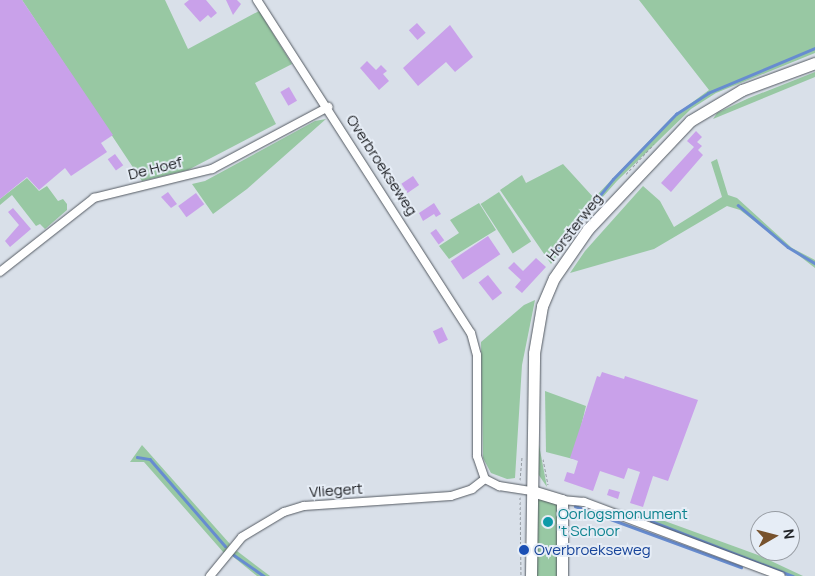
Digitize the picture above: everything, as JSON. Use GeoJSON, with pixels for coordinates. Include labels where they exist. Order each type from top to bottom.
{"type":"FeatureCollection","features":[{"type":"Feature","properties":{"kind":"street","name":"Overbroekseweg"},"geometry":{"type":"LineString","coordinates":[[257,0],[328,107],[471,333],[477,355],[477,456],[485,479]]}},
{"type":"Feature","properties":{"kind":"street","name":"Horsterweg"},"geometry":{"type":"LineString","coordinates":[[531,576],[526,490],[533,370],[538,326],[547,294],[571,251],[661,148],[695,117],[742,90],[815,63]]}},
{"type":"Feature","properties":{"kind":"street","name":"De Hoef"},"geometry":{"type":"LineString","coordinates":[[0,272],[94,198],[212,169],[328,107]]}},
{"type":"Feature","properties":{"kind":"street"},"geometry":{"type":"LineString","coordinates":[[485,479],[500,486],[584,502],[781,576]]}},
{"type":"Feature","properties":{"kind":"street","name":"Vliegert"},"geometry":{"type":"LineString","coordinates":[[210,576],[242,537],[284,512],[304,506],[451,496],[472,489],[485,479]]}},
{"type":"Feature","properties":{"kind":"street"},"geometry":{"type":"LineString","coordinates":[[557,497],[562,576]]}},
{"type":"Feature","properties":{"kind":"path"},"geometry":{"type":"LineString","coordinates":[[623,177],[659,140]]}},
{"type":"Feature","properties":{"kind":"path"},"geometry":{"type":"LineString","coordinates":[[521,576],[526,490],[523,452]]}},
{"type":"Feature","properties":{"kind":"path"},"geometry":{"type":"LineString","coordinates":[[541,452],[557,497]]}},
{"type":"Feature","properties":{"kind":"green space"},"geometry":{"type":"Polygon","coordinates":[[[22,0],[165,0],[188,49],[259,11],[292,64],[255,83],[276,124],[188,170],[142,181],[22,0]]]}},
{"type":"Feature","properties":{"kind":"green space"},"geometry":{"type":"Polygon","coordinates":[[[639,0],[815,0],[815,53],[716,93],[691,109],[617,181],[584,218],[551,264],[500,190],[522,175],[526,183],[563,164],[594,198],[671,118],[709,90],[639,0]]]}},
{"type":"Feature","properties":{"kind":"green space"},"geometry":{"type":"Polygon","coordinates":[[[815,72],[815,77],[713,119],[717,113],[749,98],[815,72]]]}},
{"type":"Feature","properties":{"kind":"green space"},"geometry":{"type":"Polygon","coordinates":[[[326,119],[247,189],[213,214],[192,184],[205,181],[315,121],[326,119]]]}},
{"type":"Feature","properties":{"kind":"green space"},"geometry":{"type":"Polygon","coordinates":[[[717,159],[728,195],[737,198],[792,248],[815,260],[815,268],[740,210],[727,206],[654,249],[570,273],[585,251],[643,186],[660,201],[674,227],[722,197],[711,162],[717,159]]]}},
{"type":"Feature","properties":{"kind":"green space"},"geometry":{"type":"Polygon","coordinates":[[[27,178],[39,191],[47,186],[58,201],[63,199],[67,204],[67,210],[45,229],[40,224],[36,226],[12,195],[0,205],[0,199],[27,178]]]}},
{"type":"Feature","properties":{"kind":"green space"},"geometry":{"type":"Polygon","coordinates":[[[499,192],[531,241],[513,253],[481,204],[499,192]]]}},
{"type":"Feature","properties":{"kind":"green space"},"geometry":{"type":"Polygon","coordinates":[[[479,203],[496,230],[449,259],[439,246],[459,233],[450,220],[479,203]]]}},
{"type":"Feature","properties":{"kind":"green space"},"geometry":{"type":"Polygon","coordinates":[[[535,300],[522,365],[515,478],[507,479],[491,473],[483,458],[481,342],[524,305],[535,300]]]}},
{"type":"Feature","properties":{"kind":"green space"},"geometry":{"type":"Polygon","coordinates":[[[545,391],[586,406],[573,459],[546,452],[545,391]]]}},
{"type":"Feature","properties":{"kind":"green space"},"geometry":{"type":"Polygon","coordinates":[[[538,434],[539,445],[547,487],[536,471],[538,434]]]}},
{"type":"Feature","properties":{"kind":"green space"},"geometry":{"type":"Polygon","coordinates":[[[142,445],[230,544],[224,553],[144,462],[130,462],[142,445]]]}},
{"type":"Feature","properties":{"kind":"green space"},"geometry":{"type":"Polygon","coordinates":[[[539,498],[557,503],[558,576],[535,576],[535,504],[539,498]]]}},
{"type":"Feature","properties":{"kind":"green space"},"geometry":{"type":"Polygon","coordinates":[[[651,516],[750,552],[750,561],[771,561],[803,576],[788,576],[652,524],[651,516]]]}},
{"type":"Feature","properties":{"kind":"green space"},"geometry":{"type":"Polygon","coordinates":[[[237,551],[270,576],[257,576],[231,555],[237,551]]]}},
{"type":"Feature","properties":{"kind":"building"},"geometry":{"type":"Polygon","coordinates":[[[0,0],[22,0],[113,135],[101,143],[107,152],[71,176],[65,168],[39,190],[27,177],[0,199],[0,0]]]}},
{"type":"Feature","properties":{"kind":"building"},"geometry":{"type":"Polygon","coordinates":[[[189,0],[206,0],[217,13],[211,18],[208,15],[200,22],[184,4],[189,0]]]}},
{"type":"Feature","properties":{"kind":"building"},"geometry":{"type":"Polygon","coordinates":[[[226,0],[237,0],[241,4],[233,15],[226,0]]]}},
{"type":"Feature","properties":{"kind":"building"},"geometry":{"type":"Polygon","coordinates":[[[417,23],[426,33],[418,40],[409,30],[417,23]]]}},
{"type":"Feature","properties":{"kind":"building"},"geometry":{"type":"Polygon","coordinates":[[[450,25],[473,57],[455,72],[446,62],[418,86],[403,68],[450,25]]]}},
{"type":"Feature","properties":{"kind":"building"},"geometry":{"type":"Polygon","coordinates":[[[367,61],[376,70],[381,65],[387,71],[383,74],[389,81],[379,90],[360,68],[367,61]]]}},
{"type":"Feature","properties":{"kind":"building"},"geometry":{"type":"Polygon","coordinates":[[[289,87],[297,101],[288,106],[280,92],[289,87]]]}},
{"type":"Feature","properties":{"kind":"building"},"geometry":{"type":"Polygon","coordinates":[[[696,131],[702,137],[697,142],[702,146],[698,150],[703,155],[671,192],[661,183],[694,147],[687,141],[696,131]]]}},
{"type":"Feature","properties":{"kind":"building"},"geometry":{"type":"Polygon","coordinates":[[[115,154],[123,165],[116,171],[108,159],[115,154]]]}},
{"type":"Feature","properties":{"kind":"building"},"geometry":{"type":"Polygon","coordinates":[[[413,176],[419,185],[408,193],[401,184],[413,176]]]}},
{"type":"Feature","properties":{"kind":"building"},"geometry":{"type":"Polygon","coordinates":[[[168,192],[177,204],[171,208],[161,197],[168,192]]]}},
{"type":"Feature","properties":{"kind":"building"},"geometry":{"type":"Polygon","coordinates":[[[196,193],[204,204],[186,217],[178,206],[196,193]]]}},
{"type":"Feature","properties":{"kind":"building"},"geometry":{"type":"Polygon","coordinates":[[[434,203],[441,214],[436,217],[434,214],[423,221],[419,213],[434,203]]]}},
{"type":"Feature","properties":{"kind":"building"},"geometry":{"type":"Polygon","coordinates":[[[13,208],[31,229],[10,247],[5,241],[19,225],[8,212],[13,208]]]}},
{"type":"Feature","properties":{"kind":"building"},"geometry":{"type":"Polygon","coordinates":[[[436,229],[444,240],[439,244],[430,233],[436,229]]]}},
{"type":"Feature","properties":{"kind":"building"},"geometry":{"type":"Polygon","coordinates":[[[488,236],[500,254],[463,279],[451,261],[488,236]]]}},
{"type":"Feature","properties":{"kind":"building"},"geometry":{"type":"Polygon","coordinates":[[[536,258],[546,267],[522,293],[515,287],[521,280],[508,268],[514,262],[523,271],[536,258]]]}},
{"type":"Feature","properties":{"kind":"building"},"geometry":{"type":"Polygon","coordinates":[[[488,275],[502,293],[493,301],[479,282],[488,275]]]}},
{"type":"Feature","properties":{"kind":"building"},"geometry":{"type":"Polygon","coordinates":[[[442,327],[448,340],[439,344],[433,331],[442,327]]]}},
{"type":"Feature","properties":{"kind":"building"},"geometry":{"type":"Polygon","coordinates":[[[602,372],[624,379],[625,376],[698,400],[668,481],[653,476],[643,507],[630,503],[640,472],[628,468],[624,479],[600,471],[593,491],[564,481],[567,472],[574,474],[578,461],[570,458],[597,376],[600,377],[602,372]]]}},
{"type":"Feature","properties":{"kind":"building"},"geometry":{"type":"Polygon","coordinates":[[[609,489],[620,492],[618,499],[607,495],[609,489]]]}},
{"type":"Feature","properties":{"kind":"waterway"},"geometry":{"type":"LineString","coordinates":[[555,251],[613,179],[676,114],[708,93],[815,48]]}},
{"type":"Feature","properties":{"kind":"waterway"},"geometry":{"type":"LineString","coordinates":[[738,205],[788,247],[815,263]]}},
{"type":"Feature","properties":{"kind":"waterway"},"geometry":{"type":"LineString","coordinates":[[137,457],[150,459],[225,546]]}},
{"type":"Feature","properties":{"kind":"waterway"},"geometry":{"type":"LineString","coordinates":[[575,506],[741,567]]}},
{"type":"Feature","properties":{"kind":"waterway"},"geometry":{"type":"LineString","coordinates":[[651,521],[793,576]]}},
{"type":"Feature","properties":{"kind":"waterway"},"geometry":{"type":"LineString","coordinates":[[234,555],[264,576]]}},
{"type":"Feature","properties":{"kind":"place","name":"Oorlogsmonument 't Schoor"},"geometry":{"type":"Point","coordinates":[548,522]}},
{"type":"Feature","properties":{"kind":"place","name":"Overbroekseweg"},"geometry":{"type":"Point","coordinates":[524,550]}}]}
